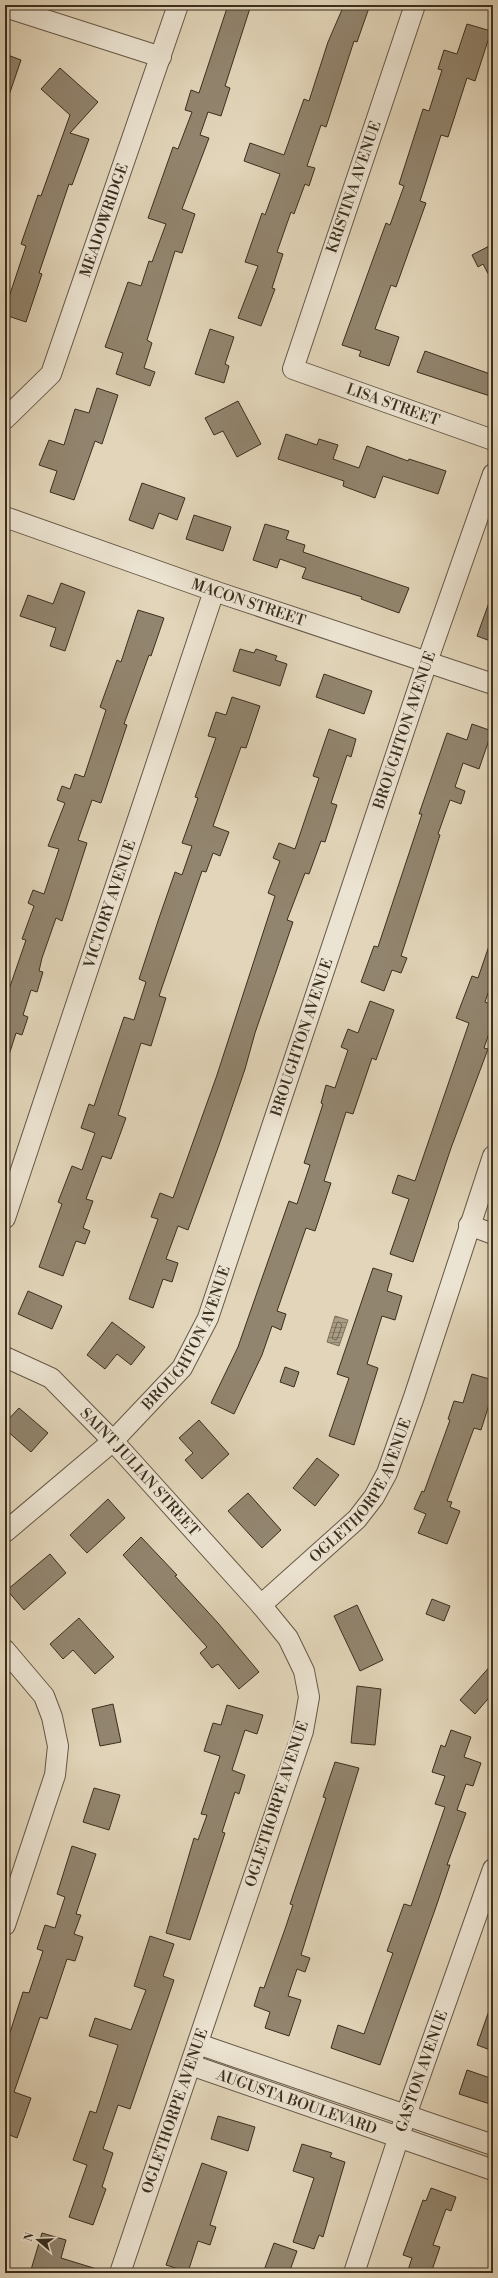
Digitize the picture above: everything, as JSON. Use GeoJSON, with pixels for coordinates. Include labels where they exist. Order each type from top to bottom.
{"type":"FeatureCollection","features":[{"type":"Feature","properties":{"kind":"street","name":"MEADOWRIDGE"},"geometry":{"type":"LineString","coordinates":[[5,419],[51,374],[178,5]]}},
{"type":"Feature","properties":{"kind":"street","name":"KRISTINA AVENUE"},"geometry":{"type":"LineString","coordinates":[[293,369],[415,5]]}},
{"type":"Feature","properties":{"kind":"street"},"geometry":{"type":"LineString","coordinates":[[5,7],[161,57]]}},
{"type":"Feature","properties":{"kind":"street","name":"LISA STREET"},"geometry":{"type":"LineString","coordinates":[[293,369],[493,440]]}},
{"type":"Feature","properties":{"kind":"street","name":"BROUGHTON AVENUE"},"geometry":{"type":"LineString","coordinates":[[5,1532],[113,1441],[182,1368],[208,1318],[427,662],[493,474]]}},
{"type":"Feature","properties":{"kind":"street","name":"MACON STREET"},"geometry":{"type":"LineString","coordinates":[[5,516],[214,591],[493,684]]}},
{"type":"Feature","properties":{"kind":"street","name":"VICTORY AVENUE"},"geometry":{"type":"LineString","coordinates":[[5,1218],[13,1171],[214,591]]}},
{"type":"Feature","properties":{"kind":"street","name":"OGLETHORPE AVENUE"},"geometry":{"type":"LineString","coordinates":[[120,2273],[303,1731],[309,1697],[304,1671],[288,1638],[262,1605],[352,1524],[374,1497],[387,1473],[414,1397],[469,1225],[493,1156]]}},
{"type":"Feature","properties":{"kind":"street"},"geometry":{"type":"LineString","coordinates":[[469,1225],[493,1234]]}},
{"type":"Feature","properties":{"kind":"street","name":"SAINT JULIAN STREET"},"geometry":{"type":"LineString","coordinates":[[5,1356],[51,1378],[113,1441],[262,1605]]}},
{"type":"Feature","properties":{"kind":"street"},"geometry":{"type":"LineString","coordinates":[[5,1650],[44,1696],[52,1717],[58,1746],[55,1775],[5,1925]]}},
{"type":"Feature","properties":{"kind":"street","name":"GASTON AVENUE"},"geometry":{"type":"LineString","coordinates":[[354,2273],[406,2115],[493,1869]]}},
{"type":"Feature","properties":{"kind":"street","name":"AUGUSTA BOULEVARD"},"geometry":{"type":"LineString","coordinates":[[198,2044],[493,2145]]}},
{"type":"Feature","properties":{"kind":"street","name":"AUGUSTA BOULEVARD"},"geometry":{"type":"LineString","coordinates":[[190,2065],[493,2170]]}},
{"type":"Feature","properties":{"kind":"water"},"geometry":{"type":"Polygon","coordinates":[[[335,1316],[348,1320],[339,1346],[327,1342],[335,1316]]]}},
{"type":"Feature","properties":{"kind":"building"},"geometry":{"type":"Polygon","coordinates":[[[228,5],[251,5],[225,86],[230,88],[221,116],[208,112],[200,135],[209,138],[182,209],[195,214],[182,253],[175,251],[147,340],[152,343],[144,368],[155,372],[150,386],[116,374],[123,353],[105,347],[128,282],[141,286],[149,261],[152,262],[166,224],[148,218],[173,147],[178,149],[192,112],[185,110],[191,90],[199,93],[228,5]]]}},
{"type":"Feature","properties":{"kind":"building"},"geometry":{"type":"Polygon","coordinates":[[[344,5],[370,5],[357,42],[354,41],[326,127],[321,125],[307,166],[315,168],[309,186],[305,184],[294,214],[291,212],[277,252],[283,254],[272,288],[275,289],[261,326],[238,318],[258,266],[245,262],[262,213],[265,215],[280,174],[244,161],[250,143],[284,155],[304,99],[309,101],[328,42],[344,5]]]}},
{"type":"Feature","properties":{"kind":"building"},"geometry":{"type":"Polygon","coordinates":[[[467,24],[491,31],[475,81],[467,78],[448,137],[441,135],[420,201],[426,203],[396,287],[391,285],[375,329],[399,337],[389,366],[359,356],[361,351],[342,345],[386,223],[390,225],[404,186],[399,184],[423,109],[429,111],[442,70],[438,69],[444,50],[457,54],[467,24]]]}},
{"type":"Feature","properties":{"kind":"building"},"geometry":{"type":"Polygon","coordinates":[[[5,54],[21,60],[7,101],[5,101],[5,54]]]}},
{"type":"Feature","properties":{"kind":"building"},"geometry":{"type":"Polygon","coordinates":[[[60,68],[98,102],[70,133],[89,139],[72,185],[69,184],[39,273],[42,274],[26,322],[5,315],[5,309],[26,246],[21,244],[38,195],[41,196],[70,115],[41,89],[60,68]]]}},
{"type":"Feature","properties":{"kind":"building"},"geometry":{"type":"Polygon","coordinates":[[[493,244],[493,283],[483,264],[478,267],[472,255],[493,244]]]}},
{"type":"Feature","properties":{"kind":"building"},"geometry":{"type":"Polygon","coordinates":[[[210,329],[234,337],[225,364],[229,366],[224,383],[195,374],[210,329]]]}},
{"type":"Feature","properties":{"kind":"building"},"geometry":{"type":"Polygon","coordinates":[[[425,351],[493,375],[493,397],[417,372],[425,351]]]}},
{"type":"Feature","properties":{"kind":"building"},"geometry":{"type":"Polygon","coordinates":[[[97,388],[118,395],[102,444],[95,441],[74,500],[50,492],[57,471],[39,465],[49,440],[64,445],[75,409],[89,413],[97,388]]]}},
{"type":"Feature","properties":{"kind":"building"},"geometry":{"type":"Polygon","coordinates":[[[238,401],[261,444],[237,457],[223,431],[214,435],[205,418],[238,401]]]}},
{"type":"Feature","properties":{"kind":"building"},"geometry":{"type":"Polygon","coordinates":[[[286,434],[317,445],[319,439],[338,445],[333,459],[359,468],[367,446],[408,461],[409,459],[446,471],[438,494],[383,476],[375,498],[343,486],[344,481],[278,459],[286,434]]]}},
{"type":"Feature","properties":{"kind":"building"},"geometry":{"type":"Polygon","coordinates":[[[142,483],[185,498],[177,520],[159,513],[153,529],[129,520],[142,483]]]}},
{"type":"Feature","properties":{"kind":"building"},"geometry":{"type":"Polygon","coordinates":[[[194,515],[231,527],[223,551],[186,539],[194,515]]]}},
{"type":"Feature","properties":{"kind":"building"},"geometry":{"type":"Polygon","coordinates":[[[265,524],[289,531],[286,539],[305,545],[303,552],[409,588],[399,613],[361,599],[362,597],[302,578],[306,568],[280,559],[277,568],[253,560],[265,524]]]}},
{"type":"Feature","properties":{"kind":"building"},"geometry":{"type":"Polygon","coordinates":[[[61,583],[85,592],[65,651],[50,646],[56,628],[20,616],[28,595],[53,604],[61,583]]]}},
{"type":"Feature","properties":{"kind":"building"},"geometry":{"type":"Polygon","coordinates":[[[491,597],[493,598],[493,642],[477,636],[491,597]]]}},
{"type":"Feature","properties":{"kind":"building"},"geometry":{"type":"Polygon","coordinates":[[[138,610],[164,618],[151,656],[149,655],[124,724],[127,725],[101,803],[92,800],[78,840],[87,843],[62,921],[56,918],[42,958],[39,971],[43,972],[37,992],[31,990],[23,1015],[28,1017],[22,1035],[16,1033],[8,1058],[5,1058],[5,1001],[26,940],[22,939],[34,906],[28,903],[33,890],[44,894],[59,849],[48,846],[65,803],[57,800],[62,786],[70,789],[75,774],[84,777],[106,710],[100,707],[117,660],[121,662],[138,610]]]}},
{"type":"Feature","properties":{"kind":"building"},"geometry":{"type":"Polygon","coordinates":[[[240,649],[254,653],[256,649],[277,656],[275,660],[287,664],[280,686],[233,671],[240,649]]]}},
{"type":"Feature","properties":{"kind":"building"},"geometry":{"type":"Polygon","coordinates":[[[324,674],[372,691],[364,714],[316,697],[324,674]]]}},
{"type":"Feature","properties":{"kind":"building"},"geometry":{"type":"Polygon","coordinates":[[[232,697],[260,706],[246,748],[241,747],[213,826],[229,832],[220,856],[213,853],[206,872],[202,871],[159,996],[166,998],[151,1046],[141,1043],[118,1115],[126,1118],[111,1159],[102,1156],[86,1199],[93,1201],[83,1228],[90,1231],[85,1244],[76,1241],[63,1276],[39,1267],[62,1204],[58,1202],[72,1166],[82,1170],[95,1133],[81,1128],[89,1104],[94,1106],[124,1017],[134,1020],[146,982],[139,979],[158,921],[175,872],[182,875],[192,846],[182,843],[198,798],[195,797],[216,738],[208,736],[216,712],[226,715],[232,697]]]}},
{"type":"Feature","properties":{"kind":"building"},"geometry":{"type":"Polygon","coordinates":[[[472,724],[492,731],[479,769],[463,763],[455,787],[465,791],[461,804],[450,800],[438,834],[440,835],[401,956],[407,958],[401,973],[392,970],[384,991],[361,982],[374,946],[378,947],[422,814],[419,814],[447,733],[467,740],[472,724]]]}},
{"type":"Feature","properties":{"kind":"building"},"geometry":{"type":"Polygon","coordinates":[[[329,729],[356,739],[351,757],[347,755],[331,803],[337,805],[325,842],[321,841],[309,874],[305,873],[287,920],[293,922],[255,1033],[245,1069],[188,1230],[178,1226],[166,1259],[178,1263],[172,1282],[163,1279],[153,1308],[129,1299],[158,1219],[151,1217],[160,1193],[173,1198],[217,1075],[275,896],[268,893],[280,861],[273,858],[279,843],[295,849],[319,778],[313,776],[329,729]]]}},
{"type":"Feature","properties":{"kind":"building"},"geometry":{"type":"Polygon","coordinates":[[[491,940],[493,941],[493,979],[485,1002],[493,1005],[493,1022],[484,1048],[488,1049],[451,1148],[413,1262],[390,1254],[409,1199],[392,1193],[398,1175],[415,1181],[469,1023],[456,1018],[472,976],[478,978],[491,940]]]}},
{"type":"Feature","properties":{"kind":"building"},"geometry":{"type":"Polygon","coordinates":[[[370,1001],[394,1010],[376,1060],[372,1058],[353,1114],[346,1112],[324,1181],[331,1183],[315,1231],[306,1228],[277,1311],[286,1314],[281,1330],[272,1326],[262,1355],[234,1414],[211,1403],[238,1347],[289,1201],[297,1204],[310,1165],[304,1163],[323,1104],[321,1103],[326,1085],[335,1088],[348,1050],[341,1047],[348,1029],[358,1033],[370,1001]]]}},
{"type":"Feature","properties":{"kind":"building"},"geometry":{"type":"Polygon","coordinates":[[[373,1268],[392,1274],[387,1291],[402,1296],[395,1320],[382,1316],[367,1364],[378,1368],[354,1445],[329,1436],[349,1378],[337,1374],[373,1268]]]}},
{"type":"Feature","properties":{"kind":"building"},"geometry":{"type":"Polygon","coordinates":[[[28,1291],[62,1306],[52,1329],[18,1314],[28,1291]]]}},
{"type":"Feature","properties":{"kind":"building"},"geometry":{"type":"Polygon","coordinates":[[[112,1322],[145,1347],[131,1365],[117,1354],[105,1369],[87,1355],[112,1322]]]}},
{"type":"Feature","properties":{"kind":"building"},"geometry":{"type":"Polygon","coordinates":[[[285,1367],[299,1372],[294,1387],[280,1382],[285,1367]]]}},
{"type":"Feature","properties":{"kind":"building"},"geometry":{"type":"Polygon","coordinates":[[[472,1374],[493,1380],[493,1392],[481,1430],[474,1428],[447,1501],[452,1502],[450,1507],[460,1511],[447,1544],[418,1533],[426,1514],[414,1509],[422,1491],[424,1492],[450,1420],[448,1419],[454,1401],[463,1403],[472,1374]]]}},
{"type":"Feature","properties":{"kind":"building"},"geometry":{"type":"Polygon","coordinates":[[[19,1408],[48,1433],[31,1452],[5,1429],[5,1423],[19,1408]]]}},
{"type":"Feature","properties":{"kind":"building"},"geometry":{"type":"Polygon","coordinates":[[[199,1420],[229,1454],[202,1479],[185,1460],[193,1453],[179,1438],[199,1420]]]}},
{"type":"Feature","properties":{"kind":"building"},"geometry":{"type":"Polygon","coordinates":[[[317,1458],[339,1475],[315,1506],[293,1488],[317,1458]]]}},
{"type":"Feature","properties":{"kind":"building"},"geometry":{"type":"Polygon","coordinates":[[[248,1493],[281,1530],[262,1548],[228,1511],[248,1493]]]}},
{"type":"Feature","properties":{"kind":"building"},"geometry":{"type":"Polygon","coordinates":[[[108,1499],[125,1518],[87,1553],[70,1535],[108,1499]]]}},
{"type":"Feature","properties":{"kind":"building"},"geometry":{"type":"Polygon","coordinates":[[[141,1537],[177,1575],[175,1576],[218,1623],[259,1672],[239,1689],[218,1664],[212,1668],[200,1653],[207,1647],[123,1555],[141,1537]]]}},
{"type":"Feature","properties":{"kind":"building"},"geometry":{"type":"Polygon","coordinates":[[[50,1554],[66,1573],[24,1610],[7,1590],[50,1554]]]}},
{"type":"Feature","properties":{"kind":"building"},"geometry":{"type":"Polygon","coordinates":[[[432,1599],[450,1606],[444,1621],[426,1614],[432,1599]]]}},
{"type":"Feature","properties":{"kind":"building"},"geometry":{"type":"Polygon","coordinates":[[[357,1605],[383,1660],[360,1671],[334,1616],[357,1605]]]}},
{"type":"Feature","properties":{"kind":"building"},"geometry":{"type":"Polygon","coordinates":[[[79,1618],[114,1657],[95,1674],[73,1650],[63,1659],[50,1644],[79,1618]]]}},
{"type":"Feature","properties":{"kind":"building"},"geometry":{"type":"Polygon","coordinates":[[[493,1663],[493,1693],[475,1714],[460,1700],[493,1663]]]}},
{"type":"Feature","properties":{"kind":"building"},"geometry":{"type":"Polygon","coordinates":[[[357,1686],[381,1689],[375,1745],[351,1743],[357,1686]]]}},
{"type":"Feature","properties":{"kind":"building"},"geometry":{"type":"Polygon","coordinates":[[[113,1704],[121,1742],[100,1746],[92,1709],[113,1704]]]}},
{"type":"Feature","properties":{"kind":"building"},"geometry":{"type":"Polygon","coordinates":[[[227,1705],[263,1715],[257,1734],[245,1730],[232,1770],[245,1775],[239,1794],[235,1792],[222,1832],[225,1833],[190,1940],[166,1933],[194,1838],[198,1840],[207,1815],[201,1814],[220,1756],[204,1751],[213,1723],[221,1725],[227,1705]]]}},
{"type":"Feature","properties":{"kind":"building"},"geometry":{"type":"Polygon","coordinates":[[[451,1730],[471,1737],[464,1757],[481,1763],[473,1786],[466,1784],[457,1810],[466,1813],[447,1865],[450,1865],[437,1904],[380,2065],[331,2048],[338,2025],[364,2034],[393,1953],[387,1951],[404,1904],[411,1906],[445,1807],[435,1804],[445,1776],[432,1772],[441,1745],[445,1747],[451,1730]]]}},
{"type":"Feature","properties":{"kind":"building"},"geometry":{"type":"Polygon","coordinates":[[[335,1762],[359,1768],[301,1955],[310,1958],[305,1972],[297,1969],[288,1996],[301,2000],[289,2036],[265,2028],[270,2012],[254,2006],[260,1987],[264,1988],[293,1905],[290,1904],[326,1798],[323,1797],[335,1762]]]}},
{"type":"Feature","properties":{"kind":"building"},"geometry":{"type":"Polygon","coordinates":[[[94,1788],[120,1795],[109,1830],[83,1822],[94,1788]]]}},
{"type":"Feature","properties":{"kind":"building"},"geometry":{"type":"Polygon","coordinates":[[[72,1846],[96,1854],[76,1914],[81,1915],[74,1934],[83,1937],[75,1961],[67,1959],[47,2019],[40,2017],[14,2092],[31,2098],[17,2138],[5,2133],[5,2048],[23,1992],[29,1993],[43,1951],[37,1949],[45,1925],[55,1928],[65,1897],[57,1894],[72,1846]]]}},
{"type":"Feature","properties":{"kind":"building"},"geometry":{"type":"Polygon","coordinates":[[[150,1936],[174,1944],[163,1976],[174,1980],[130,2109],[118,2105],[103,2149],[113,2153],[102,2187],[106,2189],[93,2225],[69,2217],[87,2165],[73,2160],[90,2111],[96,2113],[118,2045],[89,2036],[95,2018],[131,2030],[146,1990],[134,1986],[150,1936]]]}},
{"type":"Feature","properties":{"kind":"building"},"geometry":{"type":"Polygon","coordinates":[[[491,2005],[493,2005],[493,2051],[477,2045],[491,2005]]]}},
{"type":"Feature","properties":{"kind":"building"},"geometry":{"type":"Polygon","coordinates":[[[467,2070],[493,2079],[493,2105],[459,2094],[467,2070]]]}},
{"type":"Feature","properties":{"kind":"building"},"geometry":{"type":"Polygon","coordinates":[[[218,2116],[255,2127],[248,2151],[211,2139],[218,2116]]]}},
{"type":"Feature","properties":{"kind":"building"},"geometry":{"type":"Polygon","coordinates":[[[302,2144],[332,2153],[330,2157],[345,2162],[323,2237],[319,2235],[314,2249],[293,2242],[314,2178],[293,2171],[302,2144]]]}},
{"type":"Feature","properties":{"kind":"building"},"geometry":{"type":"Polygon","coordinates":[[[202,2163],[227,2172],[210,2225],[216,2227],[210,2245],[198,2241],[188,2272],[166,2265],[202,2163]]]}},
{"type":"Feature","properties":{"kind":"building"},"geometry":{"type":"Polygon","coordinates":[[[431,2188],[456,2197],[451,2211],[446,2209],[433,2245],[440,2247],[431,2273],[407,2273],[412,2258],[403,2255],[423,2200],[426,2201],[431,2188]]]}},
{"type":"Feature","properties":{"kind":"building"},"geometry":{"type":"Polygon","coordinates":[[[42,2233],[66,2240],[61,2258],[100,2270],[100,2273],[30,2273],[42,2233]]]}},
{"type":"Feature","properties":{"kind":"building"},"geometry":{"type":"Polygon","coordinates":[[[274,2243],[297,2251],[289,2273],[263,2273],[274,2243]]]}}]}
